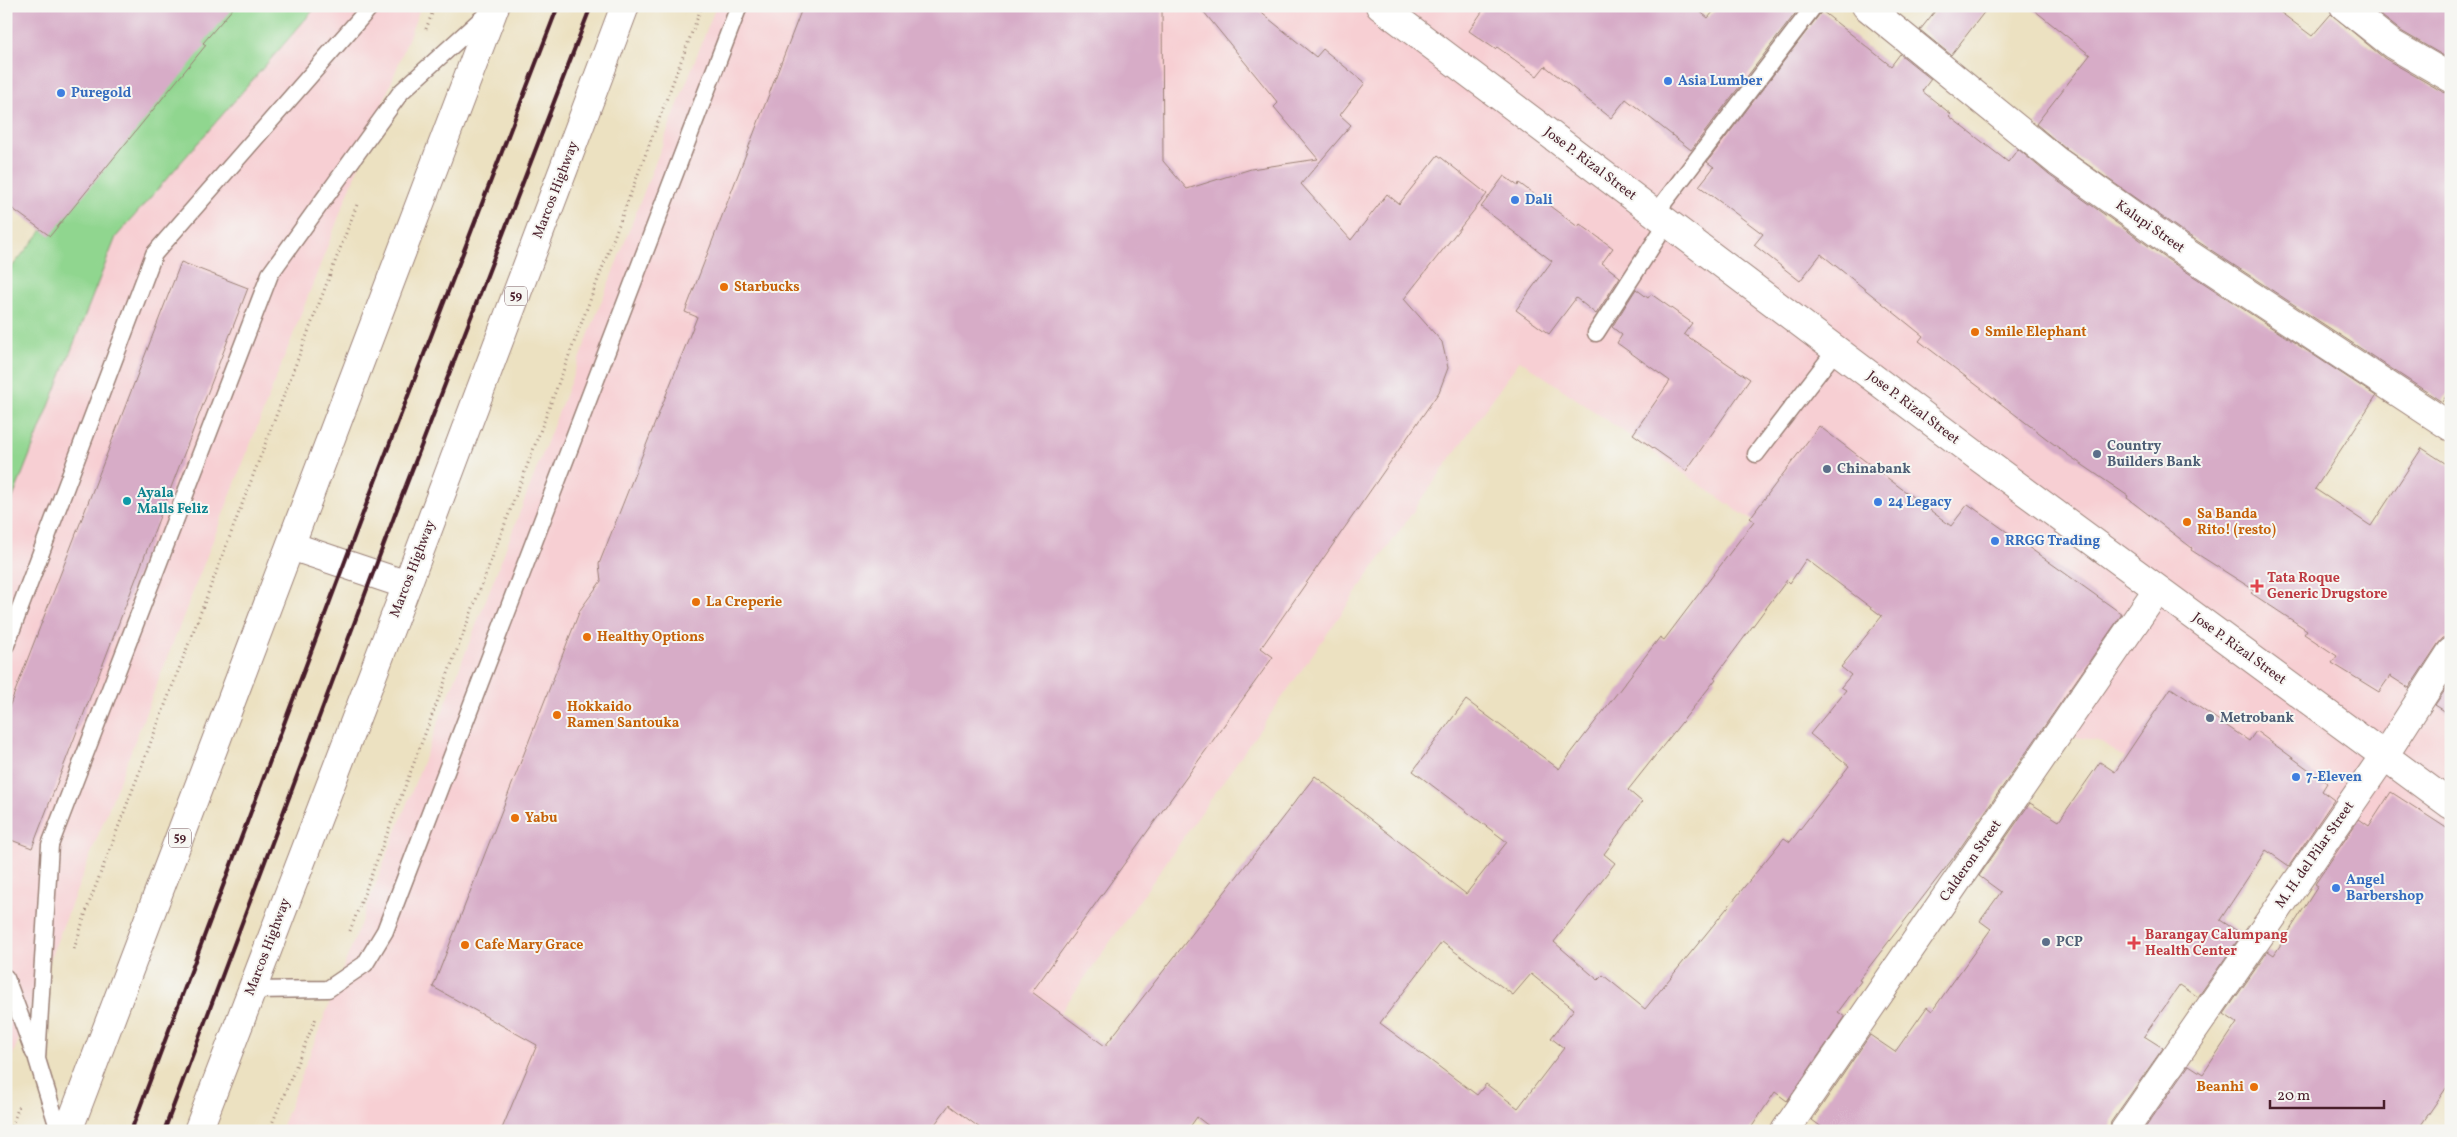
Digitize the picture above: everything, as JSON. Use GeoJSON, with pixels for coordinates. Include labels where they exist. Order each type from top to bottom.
{"type":"FeatureCollection","features":[{"type":"Feature","properties":{"kind":"street","name":"Marcos Highway"},"geometry":{"type":"LineString","coordinates":[[198,1131],[407,585],[625,6]]}},
{"type":"Feature","properties":{"kind":"street","name":"Jose P. Rizal Street"},"geometry":{"type":"LineString","coordinates":[[1380,6],[2157,590],[2451,805]]}},
{"type":"Feature","properties":{"kind":"street","name":"Kalupi Street"},"geometry":{"type":"LineString","coordinates":[[1866,6],[2058,162],[2176,246],[2451,427]]}},
{"type":"Feature","properties":{"kind":"street"},"geometry":{"type":"LineString","coordinates":[[2344,6],[2392,44],[2451,78]]}},
{"type":"Feature","properties":{"kind":"street","name":"59"},"geometry":{"type":"LineString","coordinates":[[68,1131],[291,546],[493,7]]}},
{"type":"Feature","properties":{"kind":"street"},"geometry":{"type":"LineString","coordinates":[[291,546],[407,585]]}},
{"type":"Feature","properties":{"kind":"street","name":"Calderon Street"},"geometry":{"type":"LineString","coordinates":[[1786,1131],[2157,590]]}},
{"type":"Feature","properties":{"kind":"street","name":"M. H. del Pilar Street"},"geometry":{"type":"LineString","coordinates":[[2124,1131],[2384,756],[2451,652]]}},
{"type":"Feature","properties":{"kind":"lane"},"geometry":{"type":"LineString","coordinates":[[6,645],[154,254],[371,6]]}},
{"type":"Feature","properties":{"kind":"lane"},"geometry":{"type":"LineString","coordinates":[[252,990],[328,989],[365,964],[385,931],[740,6]]}},
{"type":"Feature","properties":{"kind":"lane"},"geometry":{"type":"LineString","coordinates":[[1596,333],[1661,218],[1814,6]]}},
{"type":"Feature","properties":{"kind":"lane"},"geometry":{"type":"LineString","coordinates":[[37,1059],[50,845],[270,274],[401,92],[493,7]]}},
{"type":"Feature","properties":{"kind":"lane"},"geometry":{"type":"LineString","coordinates":[[1756,454],[1836,350]]}},
{"type":"Feature","properties":{"kind":"lane"},"geometry":{"type":"LineString","coordinates":[[6,978],[37,1059],[59,1131]]}},
{"type":"Feature","properties":{"kind":"path"},"geometry":{"type":"LineString","coordinates":[[425,32],[435,6]]}},
{"type":"Feature","properties":{"kind":"path"},"geometry":{"type":"LineString","coordinates":[[349,933],[702,6]]}},
{"type":"Feature","properties":{"kind":"path"},"geometry":{"type":"LineString","coordinates":[[73,951],[362,193]]}},
{"type":"Feature","properties":{"kind":"path"},"geometry":{"type":"LineString","coordinates":[[269,1131],[328,989]]}},
{"type":"Feature","properties":{"kind":"path"},"geometry":{"type":"LineString","coordinates":[[10,1131],[37,1059]]}},
{"type":"Feature","properties":{"kind":"shaded area"},"geometry":{"type":"Polygon","coordinates":[[[317,6],[421,6],[6,1072],[6,515],[116,237],[317,6]]]}},
{"type":"Feature","properties":{"kind":"shaded area"},"geometry":{"type":"Polygon","coordinates":[[[716,6],[1658,6],[1819,126],[2429,614],[2451,643],[2451,963],[2326,880],[2098,741],[2060,734],[1520,360],[977,1131],[280,1131],[716,6]]]}},
{"type":"Feature","properties":{"kind":"green space"},"geometry":{"type":"Polygon","coordinates":[[[228,6],[317,6],[116,237],[6,515],[6,274],[228,6]]]}},
{"type":"Feature","properties":{"kind":"building"},"geometry":{"type":"Polygon","coordinates":[[[6,6],[235,6],[203,43],[206,45],[50,236],[6,204],[6,6]]]}},
{"type":"Feature","properties":{"kind":"building"},"geometry":{"type":"Polygon","coordinates":[[[803,6],[1162,6],[1163,161],[1187,189],[1251,169],[1318,159],[1274,107],[1278,103],[1199,6],[1253,6],[1316,57],[1323,49],[1365,83],[1340,115],[1351,125],[1301,184],[1351,240],[1387,194],[1399,204],[1438,155],[1487,194],[1404,299],[1442,342],[1448,368],[1439,392],[1261,648],[1273,657],[1032,992],[1105,1046],[1315,776],[1466,894],[1507,842],[1413,771],[1466,700],[1559,769],[1660,637],[1664,640],[1754,521],[1750,518],[1819,426],[1951,526],[1968,504],[2122,614],[1954,857],[1859,980],[1861,981],[1838,1012],[1845,1017],[1787,1101],[1775,1092],[1749,1131],[1215,1131],[1197,1117],[1187,1131],[984,1131],[949,1105],[930,1131],[501,1131],[537,1045],[433,987],[580,610],[601,581],[599,564],[697,317],[685,312],[803,6]],[[1806,559],[1790,583],[1787,580],[1714,678],[1716,679],[1628,790],[1642,802],[1604,854],[1615,863],[1554,942],[1598,980],[1603,975],[1645,1009],[1784,838],[1790,842],[1849,766],[1810,734],[1846,690],[1841,687],[1851,675],[1841,667],[1882,616],[1806,559]],[[1442,942],[1380,1023],[1477,1095],[1486,1084],[1518,1108],[1564,1048],[1551,1038],[1574,1009],[1531,974],[1513,995],[1442,942]]]}},
{"type":"Feature","properties":{"kind":"building"},"geometry":{"type":"Polygon","coordinates":[[[1486,6],[1693,6],[1708,18],[1718,6],[1801,6],[1691,150],[1626,99],[1611,118],[1545,66],[1537,76],[1497,47],[1495,49],[1469,31],[1486,6]]]}},
{"type":"Feature","properties":{"kind":"building"},"geometry":{"type":"Polygon","coordinates":[[[1939,6],[1989,6],[1951,55],[1920,30],[1939,6]]]}},
{"type":"Feature","properties":{"kind":"building"},"geometry":{"type":"Polygon","coordinates":[[[2029,6],[2272,6],[2312,36],[2331,14],[2384,58],[2443,92],[2451,94],[2451,389],[2442,402],[2185,233],[2067,150],[2036,124],[2090,55],[2029,6]]]}},
{"type":"Feature","properties":{"kind":"building"},"geometry":{"type":"Polygon","coordinates":[[[2369,6],[2451,6],[2451,60],[2401,31],[2369,6]]]}},
{"type":"Feature","properties":{"kind":"building"},"geometry":{"type":"Polygon","coordinates":[[[1822,11],[1891,66],[1900,54],[1931,79],[1922,91],[1951,114],[1949,116],[2008,162],[2018,149],[2049,175],[2167,259],[2376,396],[2315,489],[2371,526],[2422,448],[2451,467],[2451,637],[2443,638],[2438,644],[2409,688],[2390,676],[2379,692],[2332,663],[2337,656],[2304,634],[2307,630],[2251,593],[2254,590],[2191,550],[2192,548],[2127,498],[2128,496],[2068,455],[1919,341],[1923,336],[1821,254],[1800,281],[1754,245],[1763,234],[1699,186],[1714,167],[1707,162],[1822,11]]]}},
{"type":"Feature","properties":{"kind":"building"},"geometry":{"type":"Polygon","coordinates":[[[1504,176],[1518,186],[1519,183],[1578,227],[1580,224],[1613,248],[1602,263],[1620,277],[1596,314],[1576,298],[1549,334],[1516,310],[1552,261],[1481,207],[1504,176]]]}},
{"type":"Feature","properties":{"kind":"building","name":"Ayala Malls Feliz"},"geometry":{"type":"Polygon","coordinates":[[[181,262],[248,288],[32,848],[6,838],[6,715],[181,262]]]}},
{"type":"Feature","properties":{"kind":"building"},"geometry":{"type":"Polygon","coordinates":[[[1636,289],[1648,298],[1651,294],[1692,323],[1684,334],[1750,379],[1686,471],[1633,434],[1670,381],[1617,343],[1622,335],[1612,327],[1636,289]]]}},
{"type":"Feature","properties":{"kind":"building"},"geometry":{"type":"Polygon","coordinates":[[[2451,681],[2451,715],[2435,705],[2451,681]]]}},
{"type":"Feature","properties":{"kind":"building"},"geometry":{"type":"Polygon","coordinates":[[[2171,688],[2249,741],[2256,731],[2327,783],[2322,791],[2334,800],[2289,866],[2266,850],[2220,920],[2242,934],[2198,997],[2180,985],[2144,1036],[2163,1048],[2111,1122],[2109,1131],[1827,1131],[1812,1120],[1870,1035],[1895,1052],[1927,1007],[1932,1011],[1991,929],[1980,921],[2001,892],[1979,876],[2030,803],[2059,821],[2100,762],[2115,772],[2171,688]]]}},
{"type":"Feature","properties":{"kind":"building"},"geometry":{"type":"Polygon","coordinates":[[[2391,792],[2451,831],[2451,1081],[2417,1131],[2143,1131],[2189,1065],[2203,1074],[2237,1023],[2224,1014],[2268,951],[2274,955],[2318,886],[2315,884],[2359,819],[2369,826],[2391,792]]]}},
{"type":"Feature","properties":{"kind":"railway"},"geometry":{"type":"LineString","coordinates":[[131,1131],[371,492],[558,6]]}},
{"type":"Feature","properties":{"kind":"railway"},"geometry":{"type":"LineString","coordinates":[[164,1131],[400,501],[591,6]]}},
{"type":"Feature","properties":{"kind":"place","name":"Asia Lumber"},"geometry":{"type":"Point","coordinates":[1668,81]}},
{"type":"Feature","properties":{"kind":"place","name":"Puregold"},"geometry":{"type":"Point","coordinates":[61,93]}},
{"type":"Feature","properties":{"kind":"place","name":"Dali"},"geometry":{"type":"Point","coordinates":[1515,200]}},
{"type":"Feature","properties":{"kind":"place","name":"Starbucks"},"geometry":{"type":"Point","coordinates":[724,287]}},
{"type":"Feature","properties":{"kind":"place","name":"Smile Elephant"},"geometry":{"type":"Point","coordinates":[1975,332]}},
{"type":"Feature","properties":{"kind":"place","name":"Country Builders Bank"},"geometry":{"type":"Point","coordinates":[2097,454]}},
{"type":"Feature","properties":{"kind":"place","name":"Chinabank"},"geometry":{"type":"Point","coordinates":[1827,469]}},
{"type":"Feature","properties":{"kind":"place","name":"Ayala Malls Feliz"},"geometry":{"type":"Point","coordinates":[127,501]}},
{"type":"Feature","properties":{"kind":"place","name":"24 Legacy"},"geometry":{"type":"Point","coordinates":[1878,502]}},
{"type":"Feature","properties":{"kind":"place","name":"Sa Banda Rito! (resto)"},"geometry":{"type":"Point","coordinates":[2187,522]}},
{"type":"Feature","properties":{"kind":"place","name":"RRGG Trading"},"geometry":{"type":"Point","coordinates":[1995,541]}},
{"type":"Feature","properties":{"kind":"place","name":"Tata Roque Generic Drugstore"},"geometry":{"type":"Point","coordinates":[2257,586]}},
{"type":"Feature","properties":{"kind":"place","name":"La Creperie"},"geometry":{"type":"Point","coordinates":[696,602]}},
{"type":"Feature","properties":{"kind":"place","name":"Healthy Options"},"geometry":{"type":"Point","coordinates":[587,637]}},
{"type":"Feature","properties":{"kind":"place","name":"Hokkaido Ramen Santouka"},"geometry":{"type":"Point","coordinates":[557,715]}},
{"type":"Feature","properties":{"kind":"place","name":"Metrobank"},"geometry":{"type":"Point","coordinates":[2210,718]}},
{"type":"Feature","properties":{"kind":"place","name":"7-Eleven"},"geometry":{"type":"Point","coordinates":[2296,777]}},
{"type":"Feature","properties":{"kind":"place","name":"Yabu"},"geometry":{"type":"Point","coordinates":[515,818]}},
{"type":"Feature","properties":{"kind":"place","name":"Angel Barbershop"},"geometry":{"type":"Point","coordinates":[2336,888]}},
{"type":"Feature","properties":{"kind":"place","name":"PCP"},"geometry":{"type":"Point","coordinates":[2046,942]}},
{"type":"Feature","properties":{"kind":"place","name":"Barangay Calumpang Health Center"},"geometry":{"type":"Point","coordinates":[2134,943]}},
{"type":"Feature","properties":{"kind":"place","name":"Cafe Mary Grace"},"geometry":{"type":"Point","coordinates":[465,945]}},
{"type":"Feature","properties":{"kind":"place","name":"Beanhi"},"geometry":{"type":"Point","coordinates":[2254,1087]}}]}
